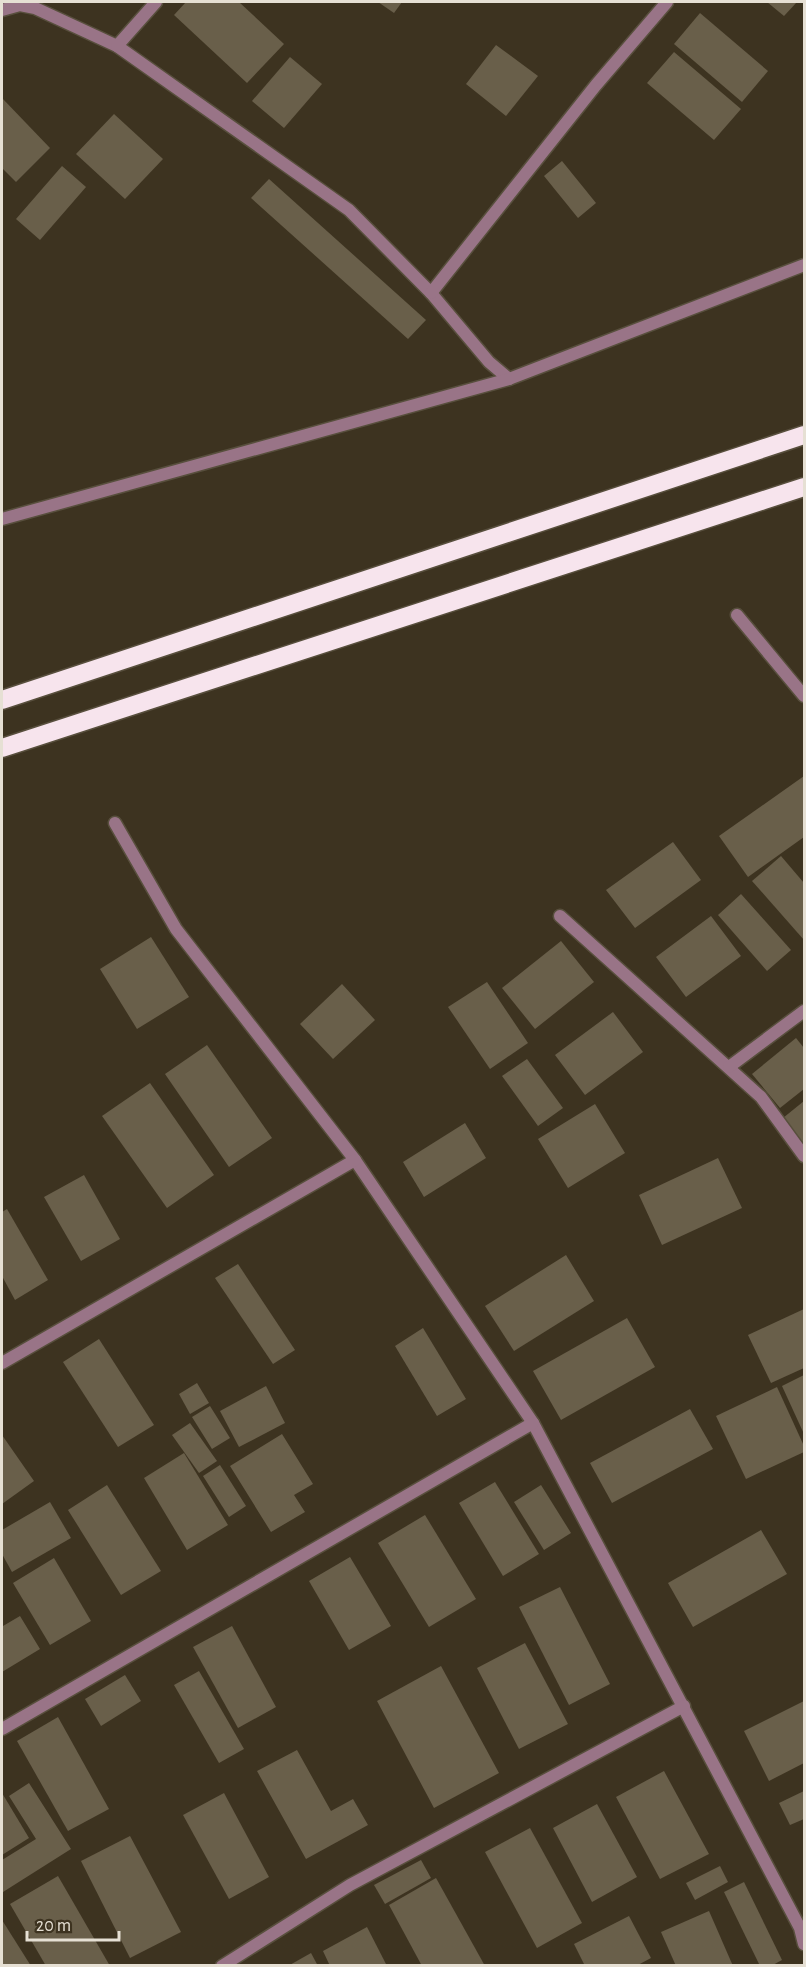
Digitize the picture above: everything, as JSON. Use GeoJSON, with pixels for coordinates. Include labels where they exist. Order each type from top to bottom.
{"type":"FeatureCollection","features":[{"type":"Feature","properties":{"kind":"highway"},"geometry":{"type":"LineString","coordinates":[[2,700],[804,435]]}},
{"type":"Feature","properties":{"kind":"highway"},"geometry":{"type":"LineString","coordinates":[[2,748],[804,487]]}},
{"type":"Feature","properties":{"kind":"street"},"geometry":{"type":"LineString","coordinates":[[117,46],[156,2]]}},
{"type":"Feature","properties":{"kind":"street"},"geometry":{"type":"LineString","coordinates":[[431,293],[596,85],[667,2]]}},
{"type":"Feature","properties":{"kind":"street"},"geometry":{"type":"LineString","coordinates":[[2,10],[20,5],[35,8],[117,46],[349,210],[431,293],[489,362],[509,379]]}},
{"type":"Feature","properties":{"kind":"street"},"geometry":{"type":"LineString","coordinates":[[2,519],[509,379],[804,265]]}},
{"type":"Feature","properties":{"kind":"street"},"geometry":{"type":"LineString","coordinates":[[737,615],[804,696]]}},
{"type":"Feature","properties":{"kind":"street"},"geometry":{"type":"LineString","coordinates":[[115,823],[176,929],[355,1160],[533,1423],[800,1928],[804,1944]]}},
{"type":"Feature","properties":{"kind":"street"},"geometry":{"type":"LineString","coordinates":[[560,916],[761,1097],[804,1156]]}},
{"type":"Feature","properties":{"kind":"street"},"geometry":{"type":"LineString","coordinates":[[729,1067],[804,1011]]}},
{"type":"Feature","properties":{"kind":"street"},"geometry":{"type":"LineString","coordinates":[[2,1363],[355,1160]]}},
{"type":"Feature","properties":{"kind":"street"},"geometry":{"type":"LineString","coordinates":[[2,1729],[533,1423]]}},
{"type":"Feature","properties":{"kind":"street"},"geometry":{"type":"LineString","coordinates":[[222,1965],[350,1885],[684,1706]]}},
{"type":"Feature","properties":{"kind":"building"},"geometry":{"type":"Polygon","coordinates":[[[186,2],[239,2],[284,44],[247,83],[174,15],[186,2]]]}},
{"type":"Feature","properties":{"kind":"building"},"geometry":{"type":"Polygon","coordinates":[[[378,2],[402,2],[394,13],[378,2]]]}},
{"type":"Feature","properties":{"kind":"building"},"geometry":{"type":"Polygon","coordinates":[[[767,2],[797,2],[784,16],[767,2]]]}},
{"type":"Feature","properties":{"kind":"building"},"geometry":{"type":"Polygon","coordinates":[[[700,13],[768,71],[742,102],[674,44],[700,13]]]}},
{"type":"Feature","properties":{"kind":"building"},"geometry":{"type":"Polygon","coordinates":[[[496,45],[538,76],[506,116],[466,84],[496,45]]]}},
{"type":"Feature","properties":{"kind":"building"},"geometry":{"type":"Polygon","coordinates":[[[674,52],[741,109],[714,140],[647,83],[674,52]]]}},
{"type":"Feature","properties":{"kind":"building"},"geometry":{"type":"Polygon","coordinates":[[[290,57],[322,84],[284,128],[252,101],[290,57]]]}},
{"type":"Feature","properties":{"kind":"building"},"geometry":{"type":"Polygon","coordinates":[[[2,98],[50,148],[16,182],[2,168],[2,98]]]}},
{"type":"Feature","properties":{"kind":"building"},"geometry":{"type":"Polygon","coordinates":[[[114,114],[163,159],[125,199],[76,154],[114,114]]]}},
{"type":"Feature","properties":{"kind":"building"},"geometry":{"type":"Polygon","coordinates":[[[562,161],[596,203],[578,218],[544,176],[562,161]]]}},
{"type":"Feature","properties":{"kind":"building"},"geometry":{"type":"Polygon","coordinates":[[[62,166],[86,187],[40,240],[16,219],[62,166]]]}},
{"type":"Feature","properties":{"kind":"building"},"geometry":{"type":"Polygon","coordinates":[[[269,179],[426,320],[408,339],[251,198],[269,179]]]}},
{"type":"Feature","properties":{"kind":"building"},"geometry":{"type":"Polygon","coordinates":[[[804,776],[804,837],[748,877],[719,836],[804,776]]]}},
{"type":"Feature","properties":{"kind":"building"},"geometry":{"type":"Polygon","coordinates":[[[673,842],[701,880],[635,928],[606,890],[673,842]]]}},
{"type":"Feature","properties":{"kind":"building"},"geometry":{"type":"Polygon","coordinates":[[[781,856],[804,883],[804,940],[752,881],[781,856]]]}},
{"type":"Feature","properties":{"kind":"building"},"geometry":{"type":"Polygon","coordinates":[[[741,894],[791,950],[767,971],[718,915],[741,894]]]}},
{"type":"Feature","properties":{"kind":"building"},"geometry":{"type":"Polygon","coordinates":[[[711,916],[741,956],[686,997],[656,957],[711,916]]]}},
{"type":"Feature","properties":{"kind":"building"},"geometry":{"type":"Polygon","coordinates":[[[151,937],[189,997],[137,1029],[100,969],[151,937]]]}},
{"type":"Feature","properties":{"kind":"building"},"geometry":{"type":"Polygon","coordinates":[[[561,941],[594,982],[535,1029],[502,988],[561,941]]]}},
{"type":"Feature","properties":{"kind":"building"},"geometry":{"type":"Polygon","coordinates":[[[487,982],[528,1043],[490,1069],[448,1007],[487,982]]]}},
{"type":"Feature","properties":{"kind":"building"},"geometry":{"type":"Polygon","coordinates":[[[342,984],[375,1020],[333,1059],[300,1024],[342,984]]]}},
{"type":"Feature","properties":{"kind":"building"},"geometry":{"type":"Polygon","coordinates":[[[613,1012],[643,1052],[585,1095],[555,1055],[613,1012]]]}},
{"type":"Feature","properties":{"kind":"building"},"geometry":{"type":"Polygon","coordinates":[[[796,1038],[804,1048],[804,1089],[780,1108],[752,1074],[796,1038]]]}},
{"type":"Feature","properties":{"kind":"building"},"geometry":{"type":"Polygon","coordinates":[[[207,1045],[272,1138],[229,1167],[165,1074],[207,1045]]]}},
{"type":"Feature","properties":{"kind":"building"},"geometry":{"type":"Polygon","coordinates":[[[527,1059],[563,1108],[538,1126],[502,1076],[527,1059]]]}},
{"type":"Feature","properties":{"kind":"building"},"geometry":{"type":"Polygon","coordinates":[[[150,1083],[214,1175],[167,1208],[102,1116],[150,1083]]]}},
{"type":"Feature","properties":{"kind":"building"},"geometry":{"type":"Polygon","coordinates":[[[804,1101],[804,1144],[783,1118],[804,1101]]]}},
{"type":"Feature","properties":{"kind":"building"},"geometry":{"type":"Polygon","coordinates":[[[595,1104],[625,1153],[568,1188],[538,1139],[595,1104]]]}},
{"type":"Feature","properties":{"kind":"building"},"geometry":{"type":"Polygon","coordinates":[[[465,1123],[486,1158],[424,1197],[403,1162],[465,1123]]]}},
{"type":"Feature","properties":{"kind":"building"},"geometry":{"type":"Polygon","coordinates":[[[718,1158],[742,1208],[662,1245],[639,1195],[718,1158]]]}},
{"type":"Feature","properties":{"kind":"building"},"geometry":{"type":"Polygon","coordinates":[[[84,1175],[120,1239],[81,1261],[44,1197],[84,1175]]]}},
{"type":"Feature","properties":{"kind":"building"},"geometry":{"type":"Polygon","coordinates":[[[7,1209],[48,1280],[15,1300],[2,1276],[2,1212],[7,1209]]]}},
{"type":"Feature","properties":{"kind":"building"},"geometry":{"type":"Polygon","coordinates":[[[566,1255],[594,1301],[514,1351],[485,1306],[566,1255]]]}},
{"type":"Feature","properties":{"kind":"building"},"geometry":{"type":"Polygon","coordinates":[[[238,1264],[295,1350],[273,1364],[215,1278],[238,1264]]]}},
{"type":"Feature","properties":{"kind":"building"},"geometry":{"type":"Polygon","coordinates":[[[804,1309],[804,1368],[771,1383],[748,1335],[804,1309]]]}},
{"type":"Feature","properties":{"kind":"building"},"geometry":{"type":"Polygon","coordinates":[[[627,1318],[655,1367],[561,1420],[533,1371],[627,1318]]]}},
{"type":"Feature","properties":{"kind":"building"},"geometry":{"type":"Polygon","coordinates":[[[423,1328],[466,1399],[437,1416],[395,1346],[423,1328]]]}},
{"type":"Feature","properties":{"kind":"building"},"geometry":{"type":"Polygon","coordinates":[[[99,1339],[154,1425],[118,1447],[63,1362],[99,1339]]]}},
{"type":"Feature","properties":{"kind":"building"},"geometry":{"type":"Polygon","coordinates":[[[804,1375],[804,1434],[782,1386],[804,1375]]]}},
{"type":"Feature","properties":{"kind":"building"},"geometry":{"type":"Polygon","coordinates":[[[197,1383],[209,1403],[190,1414],[179,1394],[197,1383]]]}},
{"type":"Feature","properties":{"kind":"building"},"geometry":{"type":"Polygon","coordinates":[[[266,1386],[285,1423],[239,1447],[220,1411],[266,1386]]]}},
{"type":"Feature","properties":{"kind":"building"},"geometry":{"type":"Polygon","coordinates":[[[777,1387],[804,1446],[804,1452],[746,1479],[716,1416],[777,1387]]]}},
{"type":"Feature","properties":{"kind":"building"},"geometry":{"type":"Polygon","coordinates":[[[210,1406],[230,1438],[212,1449],[192,1417],[210,1406]]]}},
{"type":"Feature","properties":{"kind":"building"},"geometry":{"type":"Polygon","coordinates":[[[690,1409],[713,1449],[612,1503],[590,1463],[690,1409]]]}},
{"type":"Feature","properties":{"kind":"building"},"geometry":{"type":"Polygon","coordinates":[[[190,1423],[217,1461],[199,1473],[172,1435],[190,1423]]]}},
{"type":"Feature","properties":{"kind":"building"},"geometry":{"type":"Polygon","coordinates":[[[282,1434],[313,1484],[294,1495],[305,1512],[271,1532],[230,1466],[282,1434]]]}},
{"type":"Feature","properties":{"kind":"building"},"geometry":{"type":"Polygon","coordinates":[[[2,1435],[34,1481],[2,1504],[2,1435]]]}},
{"type":"Feature","properties":{"kind":"building"},"geometry":{"type":"Polygon","coordinates":[[[184,1453],[228,1525],[187,1550],[144,1478],[184,1453]]]}},
{"type":"Feature","properties":{"kind":"building"},"geometry":{"type":"Polygon","coordinates":[[[220,1465],[246,1506],[229,1517],[203,1476],[220,1465]]]}},
{"type":"Feature","properties":{"kind":"building"},"geometry":{"type":"Polygon","coordinates":[[[495,1482],[539,1554],[503,1576],[459,1503],[495,1482]]]}},
{"type":"Feature","properties":{"kind":"building"},"geometry":{"type":"Polygon","coordinates":[[[107,1485],[161,1571],[121,1595],[68,1510],[107,1485]]]}},
{"type":"Feature","properties":{"kind":"building"},"geometry":{"type":"Polygon","coordinates":[[[541,1485],[571,1533],[544,1550],[514,1502],[541,1485]]]}},
{"type":"Feature","properties":{"kind":"building"},"geometry":{"type":"Polygon","coordinates":[[[50,1502],[71,1538],[12,1572],[2,1554],[2,1530],[50,1502]]]}},
{"type":"Feature","properties":{"kind":"building"},"geometry":{"type":"Polygon","coordinates":[[[425,1515],[476,1599],[429,1627],[378,1543],[425,1515]]]}},
{"type":"Feature","properties":{"kind":"building"},"geometry":{"type":"Polygon","coordinates":[[[761,1530],[787,1574],[693,1627],[668,1583],[761,1530]]]}},
{"type":"Feature","properties":{"kind":"building"},"geometry":{"type":"Polygon","coordinates":[[[350,1557],[391,1626],[349,1650],[309,1581],[350,1557]]]}},
{"type":"Feature","properties":{"kind":"building"},"geometry":{"type":"Polygon","coordinates":[[[54,1558],[91,1621],[50,1645],[13,1583],[54,1558]]]}},
{"type":"Feature","properties":{"kind":"building"},"geometry":{"type":"Polygon","coordinates":[[[560,1587],[610,1684],[569,1705],[519,1607],[560,1587]]]}},
{"type":"Feature","properties":{"kind":"building"},"geometry":{"type":"Polygon","coordinates":[[[20,1616],[40,1649],[2,1672],[2,1623],[3,1626],[20,1616]]]}},
{"type":"Feature","properties":{"kind":"building"},"geometry":{"type":"Polygon","coordinates":[[[232,1626],[276,1707],[238,1728],[193,1647],[232,1626]]]}},
{"type":"Feature","properties":{"kind":"building"},"geometry":{"type":"Polygon","coordinates":[[[525,1643],[568,1724],[519,1749],[477,1668],[525,1643]]]}},
{"type":"Feature","properties":{"kind":"building"},"geometry":{"type":"Polygon","coordinates":[[[441,1666],[499,1773],[434,1808],[377,1701],[441,1666]]]}},
{"type":"Feature","properties":{"kind":"building"},"geometry":{"type":"Polygon","coordinates":[[[199,1671],[244,1749],[219,1763],[174,1685],[199,1671]]]}},
{"type":"Feature","properties":{"kind":"building"},"geometry":{"type":"Polygon","coordinates":[[[125,1675],[141,1701],[101,1726],[85,1699],[125,1675]]]}},
{"type":"Feature","properties":{"kind":"building"},"geometry":{"type":"Polygon","coordinates":[[[804,1701],[804,1763],[769,1781],[744,1731],[804,1701]]]}},
{"type":"Feature","properties":{"kind":"building"},"geometry":{"type":"Polygon","coordinates":[[[58,1717],[109,1809],[68,1831],[17,1741],[58,1717]]]}},
{"type":"Feature","properties":{"kind":"building"},"geometry":{"type":"Polygon","coordinates":[[[297,1750],[331,1811],[353,1799],[368,1825],[306,1859],[257,1771],[297,1750]]]}},
{"type":"Feature","properties":{"kind":"building"},"geometry":{"type":"Polygon","coordinates":[[[664,1771],[709,1854],[660,1879],[616,1797],[664,1771]]]}},
{"type":"Feature","properties":{"kind":"building"},"geometry":{"type":"Polygon","coordinates":[[[29,1783],[71,1849],[3,1892],[2,1860],[36,1839],[9,1796],[29,1783]]]}},
{"type":"Feature","properties":{"kind":"building"},"geometry":{"type":"Polygon","coordinates":[[[804,1791],[804,1819],[790,1825],[779,1803],[804,1791]]]}},
{"type":"Feature","properties":{"kind":"building"},"geometry":{"type":"Polygon","coordinates":[[[2,1793],[29,1838],[2,1855],[2,1793]]]}},
{"type":"Feature","properties":{"kind":"building"},"geometry":{"type":"Polygon","coordinates":[[[224,1793],[269,1877],[229,1899],[183,1815],[224,1793]]]}},
{"type":"Feature","properties":{"kind":"building"},"geometry":{"type":"Polygon","coordinates":[[[597,1804],[637,1877],[592,1902],[553,1828],[597,1804]]]}},
{"type":"Feature","properties":{"kind":"building"},"geometry":{"type":"Polygon","coordinates":[[[530,1828],[582,1923],[537,1948],[485,1852],[530,1828]]]}},
{"type":"Feature","properties":{"kind":"building"},"geometry":{"type":"Polygon","coordinates":[[[130,1836],[181,1932],[130,1958],[81,1861],[130,1836]]]}},
{"type":"Feature","properties":{"kind":"building"},"geometry":{"type":"Polygon","coordinates":[[[421,1860],[431,1878],[385,1904],[374,1885],[421,1860]]]}},
{"type":"Feature","properties":{"kind":"building"},"geometry":{"type":"Polygon","coordinates":[[[720,1866],[728,1882],[695,1900],[686,1883],[720,1866]]]}},
{"type":"Feature","properties":{"kind":"building"},"geometry":{"type":"Polygon","coordinates":[[[58,1876],[110,1966],[46,1966],[10,1904],[58,1876]]]}},
{"type":"Feature","properties":{"kind":"building"},"geometry":{"type":"Polygon","coordinates":[[[436,1878],[485,1966],[422,1966],[389,1905],[436,1878]]]}},
{"type":"Feature","properties":{"kind":"building"},"geometry":{"type":"Polygon","coordinates":[[[744,1882],[782,1960],[771,1966],[760,1966],[724,1892],[744,1882]]]}},
{"type":"Feature","properties":{"kind":"building"},"geometry":{"type":"Polygon","coordinates":[[[709,1911],[733,1966],[676,1966],[661,1932],[709,1911]]]}},
{"type":"Feature","properties":{"kind":"building"},"geometry":{"type":"Polygon","coordinates":[[[629,1916],[651,1958],[636,1966],[585,1966],[574,1944],[629,1916]]]}},
{"type":"Feature","properties":{"kind":"building"},"geometry":{"type":"Polygon","coordinates":[[[2,1920],[31,1966],[2,1966],[2,1920]]]}},
{"type":"Feature","properties":{"kind":"building"},"geometry":{"type":"Polygon","coordinates":[[[367,1927],[387,1966],[330,1966],[323,1951],[367,1927]]]}},
{"type":"Feature","properties":{"kind":"building"},"geometry":{"type":"Polygon","coordinates":[[[311,1953],[318,1966],[288,1966],[311,1953]]]}}]}
